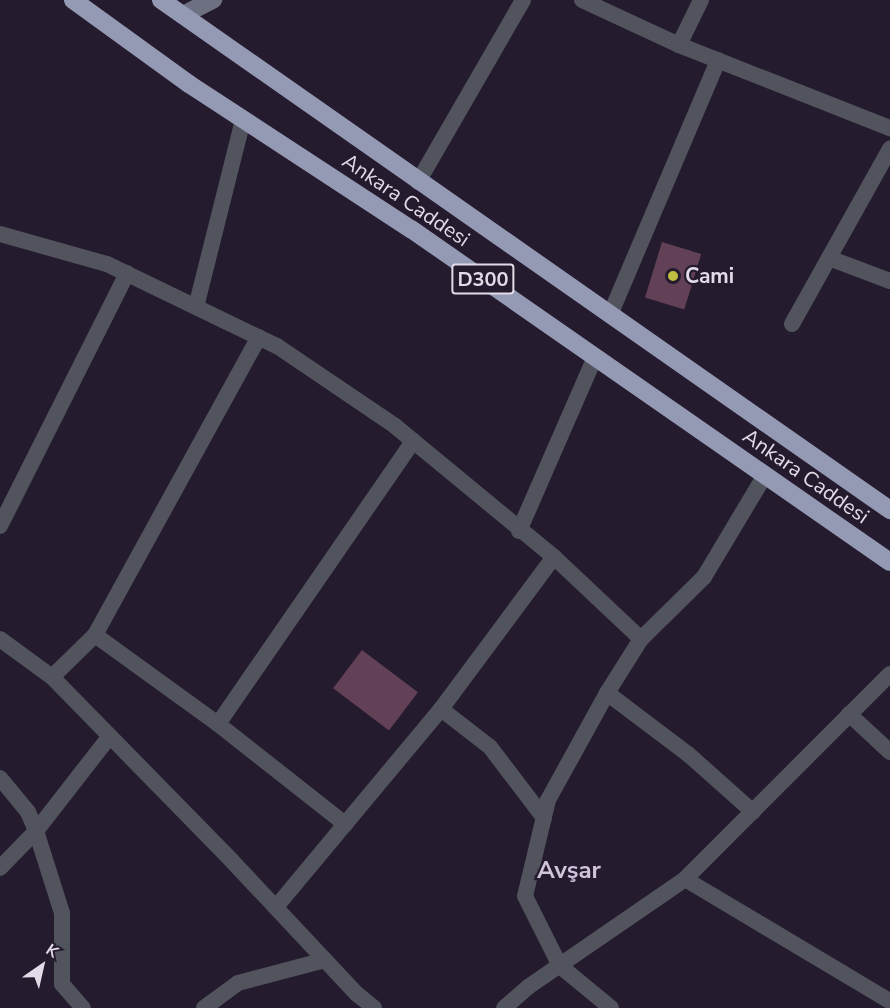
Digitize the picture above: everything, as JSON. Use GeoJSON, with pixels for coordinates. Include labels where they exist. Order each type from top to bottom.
{"type":"FeatureCollection","features":[{"type":"Feature","properties":{"kind":"highway","name":"Ankara Caddesi"},"geometry":{"type":"LineString","coordinates":[[74,0],[243,120],[411,229],[890,562]]}},
{"type":"Feature","properties":{"kind":"highway","name":"Ankara Caddesi"},"geometry":{"type":"LineString","coordinates":[[161,0],[418,182],[890,510]]}},
{"type":"Feature","properties":{"kind":"street"},"geometry":{"type":"LineString","coordinates":[[183,15],[213,0]]}},
{"type":"Feature","properties":{"kind":"street"},"geometry":{"type":"LineString","coordinates":[[418,182],[523,0]]}},
{"type":"Feature","properties":{"kind":"street"},"geometry":{"type":"LineString","coordinates":[[582,0],[679,45],[890,128]]}},
{"type":"Feature","properties":{"kind":"street"},"geometry":{"type":"LineString","coordinates":[[679,45],[701,0]]}},
{"type":"Feature","properties":{"kind":"street"},"geometry":{"type":"LineString","coordinates":[[610,315],[718,60]]}},
{"type":"Feature","properties":{"kind":"street"},"geometry":{"type":"LineString","coordinates":[[196,307],[243,120]]}},
{"type":"Feature","properties":{"kind":"street"},"geometry":{"type":"LineString","coordinates":[[792,324],[890,148]]}},
{"type":"Feature","properties":{"kind":"street"},"geometry":{"type":"LineString","coordinates":[[0,234],[107,264],[287,353],[413,441],[519,531],[554,557],[640,639]]}},
{"type":"Feature","properties":{"kind":"street"},"geometry":{"type":"LineString","coordinates":[[829,258],[890,281]]}},
{"type":"Feature","properties":{"kind":"street"},"geometry":{"type":"LineString","coordinates":[[0,526],[127,273]]}},
{"type":"Feature","properties":{"kind":"street"},"geometry":{"type":"LineString","coordinates":[[51,677],[95,635],[259,338]]}},
{"type":"Feature","properties":{"kind":"street"},"geometry":{"type":"LineString","coordinates":[[519,531],[595,357]]}},
{"type":"Feature","properties":{"kind":"street"},"geometry":{"type":"LineString","coordinates":[[218,724],[413,441]]}},
{"type":"Feature","properties":{"kind":"street"},"geometry":{"type":"LineString","coordinates":[[611,1008],[560,966],[525,896],[548,800],[607,693],[640,639],[704,577],[765,475]]}},
{"type":"Feature","properties":{"kind":"street"},"geometry":{"type":"LineString","coordinates":[[276,907],[441,709],[554,557]]}},
{"type":"Feature","properties":{"kind":"street"},"geometry":{"type":"LineString","coordinates":[[95,635],[218,724],[345,824]]}},
{"type":"Feature","properties":{"kind":"street"},"geometry":{"type":"LineString","coordinates":[[0,639],[51,677],[374,1008]]}},
{"type":"Feature","properties":{"kind":"street"},"geometry":{"type":"LineString","coordinates":[[504,1008],[560,966],[686,879],[890,674]]}},
{"type":"Feature","properties":{"kind":"street"},"geometry":{"type":"LineString","coordinates":[[607,693],[688,754],[753,812]]}},
{"type":"Feature","properties":{"kind":"street"},"geometry":{"type":"LineString","coordinates":[[441,709],[490,747],[544,818]]}},
{"type":"Feature","properties":{"kind":"street"},"geometry":{"type":"LineString","coordinates":[[849,714],[890,752]]}},
{"type":"Feature","properties":{"kind":"street"},"geometry":{"type":"LineString","coordinates":[[0,868],[36,831],[110,736]]}},
{"type":"Feature","properties":{"kind":"street"},"geometry":{"type":"LineString","coordinates":[[0,778],[28,812],[36,831],[62,912],[62,984],[83,1008]]}},
{"type":"Feature","properties":{"kind":"street"},"geometry":{"type":"LineString","coordinates":[[686,879],[890,1001]]}},
{"type":"Feature","properties":{"kind":"street"},"geometry":{"type":"LineString","coordinates":[[204,1008],[238,983],[326,960]]}},
{"type":"Feature","properties":{"kind":"building","name":"Cami"},"geometry":{"type":"Polygon","coordinates":[[[662,242],[701,254],[684,309],[645,297],[662,242]]]}},
{"type":"Feature","properties":{"kind":"building"},"geometry":{"type":"Polygon","coordinates":[[[362,650],[418,692],[389,730],[333,688],[362,650]]]}},
{"type":"Feature","properties":{"kind":"place","name":"Cami"},"geometry":{"type":"Point","coordinates":[673,276]}},
{"type":"Feature","properties":{"kind":"district","name":"Avşar"},"geometry":{"type":"Point","coordinates":[569,871]}}]}
